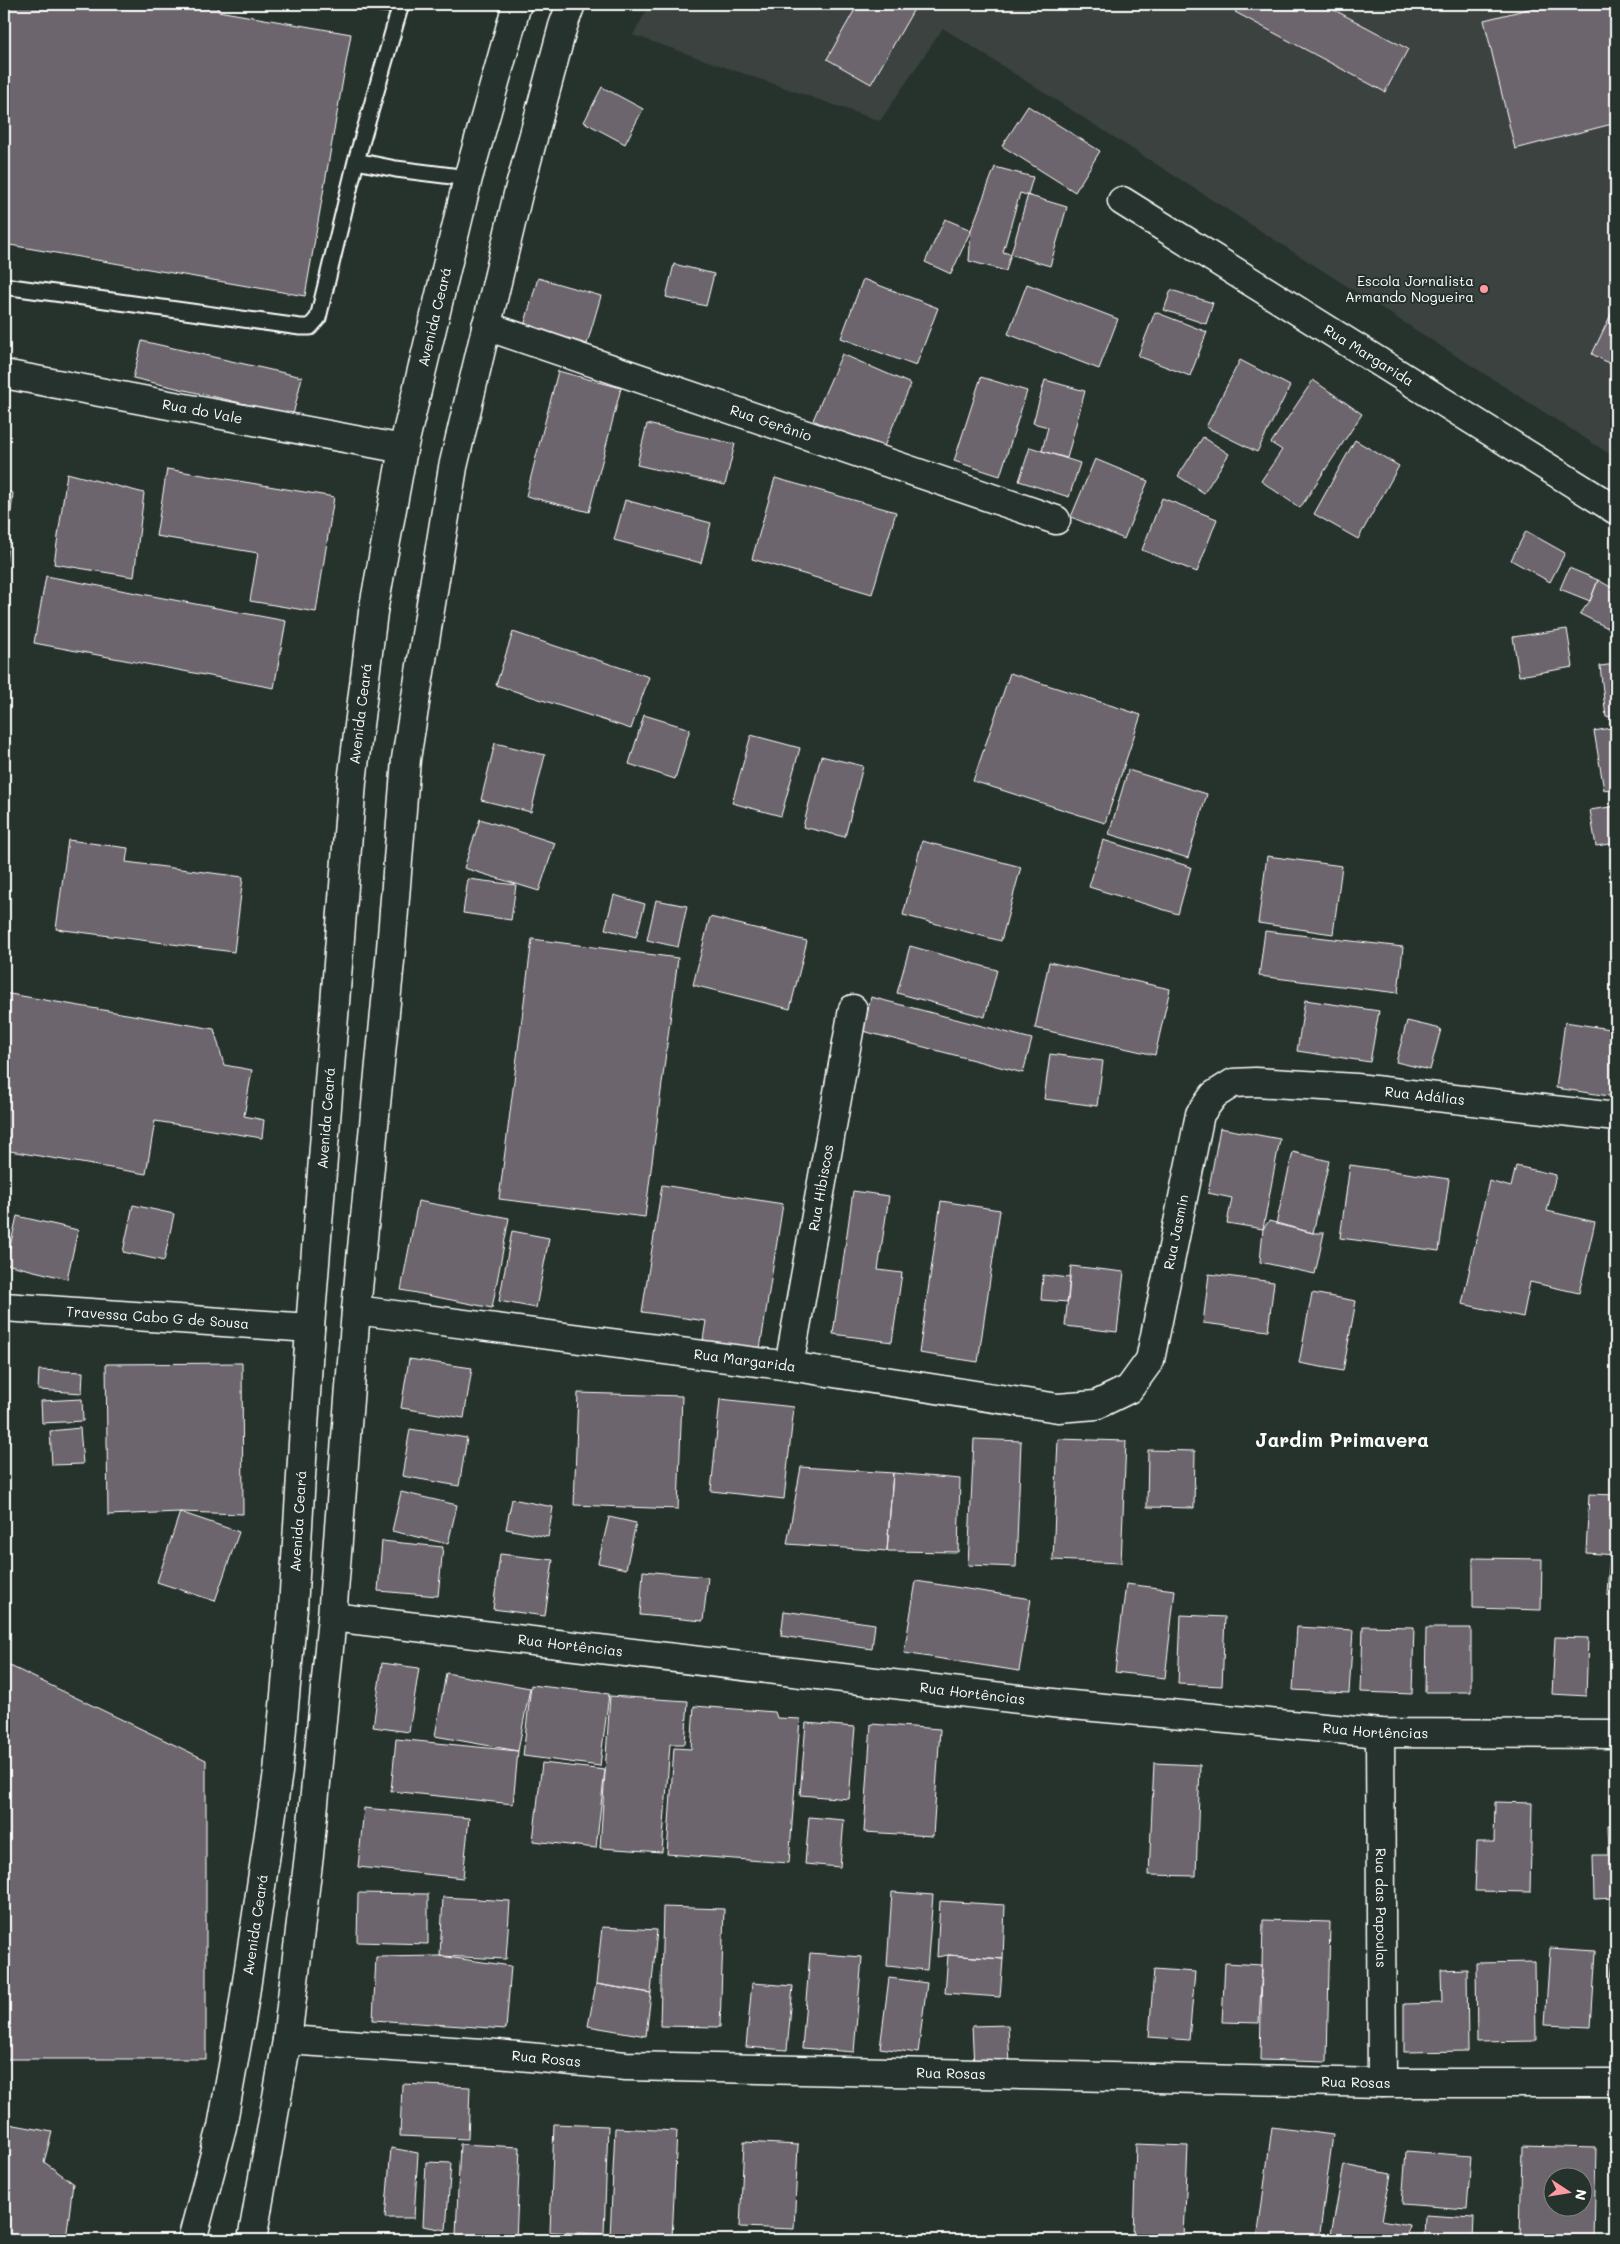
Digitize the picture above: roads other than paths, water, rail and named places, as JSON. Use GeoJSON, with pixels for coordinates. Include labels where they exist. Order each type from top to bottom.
{"type":"FeatureCollection","features":[{"type":"Feature","properties":{"kind":"street","name":"Avenida Ceará"},"geometry":{"type":"LineString","coordinates":[[192,2240],[222,2127],[242,2015],[278,1772],[293,1608],[310,1328],[352,782],[373,612],[403,449],[468,178],[517,4]]}},
{"type":"Feature","properties":{"kind":"street"},"geometry":{"type":"LineString","coordinates":[[252,2240],[287,2040],[309,1855],[332,1618],[356,1310],[390,961],[406,759],[452,466],[518,194],[563,26],[571,4]]}},
{"type":"Feature","properties":{"kind":"street","name":"Rua Margarida"},"geometry":{"type":"LineString","coordinates":[[1122,201],[1616,510]]}},
{"type":"Feature","properties":{"kind":"street","name":"Rua Gerânio"},"geometry":{"type":"LineString","coordinates":[[486,326],[1056,520]]}},
{"type":"Feature","properties":{"kind":"street","name":"Rua do Vale"},"geometry":{"type":"LineString","coordinates":[[4,374],[403,449]]}},
{"type":"Feature","properties":{"kind":"street","name":"Rua Hibiscos"},"geometry":{"type":"LineString","coordinates":[[790,1366],[853,1009]]}},
{"type":"Feature","properties":{"kind":"street","name":"Rua Adálias"},"geometry":{"type":"LineString","coordinates":[[1233,1083],[1255,1082],[1356,1088],[1616,1117]]}},
{"type":"Feature","properties":{"kind":"street","name":"Rua Jasmin"},"geometry":{"type":"LineString","coordinates":[[1129,1389],[1150,1360],[1200,1114],[1214,1095],[1233,1083]]}},
{"type":"Feature","properties":{"kind":"street","name":"Travessa Cabo G de Sousa"},"geometry":{"type":"LineString","coordinates":[[4,1308],[310,1328]]}},
{"type":"Feature","properties":{"kind":"street","name":"Rua Margarida"},"geometry":{"type":"LineString","coordinates":[[356,1310],[790,1366],[1058,1408],[1096,1405],[1129,1389]]}},
{"type":"Feature","properties":{"kind":"street","name":"Rua Hortências"},"geometry":{"type":"LineString","coordinates":[[332,1618],[1061,1704],[1380,1733],[1616,1734]]}},
{"type":"Feature","properties":{"kind":"street","name":"Rua das Papoulas"},"geometry":{"type":"LineString","coordinates":[[1380,1733],[1382,2083]]}},
{"type":"Feature","properties":{"kind":"street","name":"Rua Rosas"},"geometry":{"type":"LineString","coordinates":[[287,2040],[497,2054],[626,2066],[1382,2083],[1616,2083]]}},
{"type":"Feature","properties":{"kind":"lane"},"geometry":{"type":"LineString","coordinates":[[4,286],[310,327],[318,318],[356,161],[401,4]]}},
{"type":"Feature","properties":{"kind":"lane"},"geometry":{"type":"LineString","coordinates":[[356,161],[396,169],[468,178]]}},
{"type":"Feature","properties":{"kind":"place","name":"Escola Jornalista Armando Nogueira"},"geometry":{"type":"Point","coordinates":[1484,289]}},
{"type":"Feature","properties":{"kind":"district","name":"Jardim Primavera"},"geometry":{"type":"Point","coordinates":[1342,1440]}}]}
